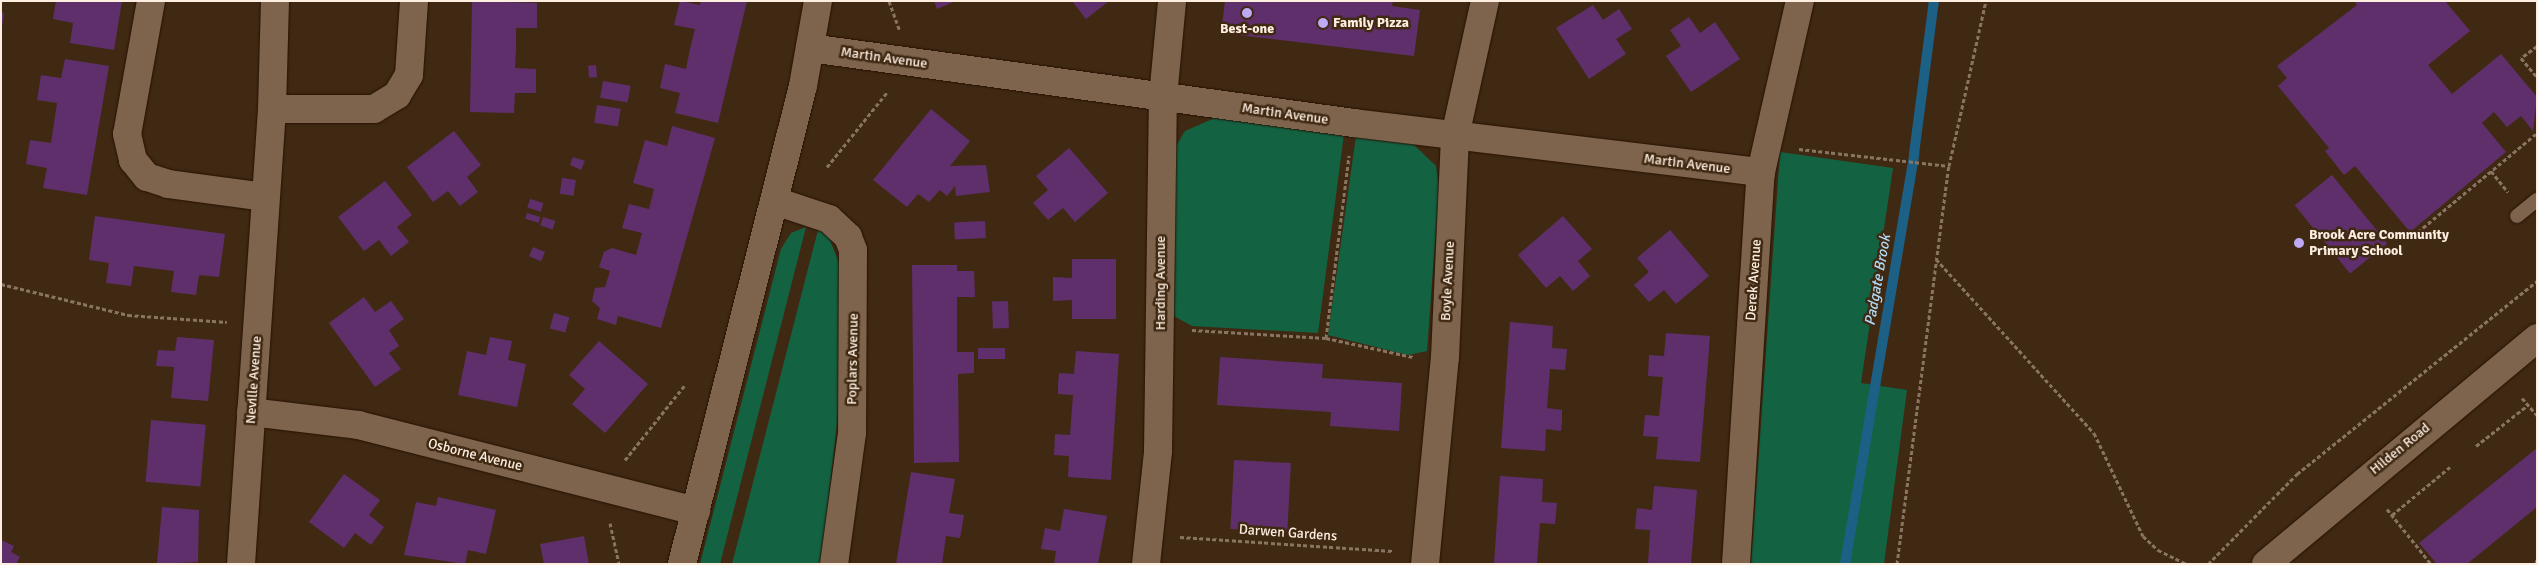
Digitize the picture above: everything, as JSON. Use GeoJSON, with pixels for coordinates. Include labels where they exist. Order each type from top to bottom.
{"type":"FeatureCollection","features":[{"type":"Feature","properties":{"kind":"street"},"geometry":{"type":"LineString","coordinates":[[151,1],[127,134],[133,160],[147,177],[168,184],[265,197]]}},
{"type":"Feature","properties":{"kind":"street","name":"Neville Avenue"},"geometry":{"type":"LineString","coordinates":[[241,564],[272,109],[275,1]]}},
{"type":"Feature","properties":{"kind":"street"},"geometry":{"type":"LineString","coordinates":[[272,109],[374,109],[397,95],[409,75],[414,1]]}},
{"type":"Feature","properties":{"kind":"street"},"geometry":{"type":"LineString","coordinates":[[682,564],[775,201],[810,48],[818,1]]}},
{"type":"Feature","properties":{"kind":"street","name":"Harding Avenue"},"geometry":{"type":"LineString","coordinates":[[1146,564],[1150,535],[1161,328],[1163,97],[1172,1]]}},
{"type":"Feature","properties":{"kind":"street","name":"Boyle Avenue"},"geometry":{"type":"LineString","coordinates":[[1425,558],[1444,357],[1455,136],[1485,1]]}},
{"type":"Feature","properties":{"kind":"street","name":"Derek Avenue"},"geometry":{"type":"LineString","coordinates":[[1736,564],[1761,172],[1800,1]]}},
{"type":"Feature","properties":{"kind":"street","name":"Martin Avenue"},"geometry":{"type":"LineString","coordinates":[[810,48],[1354,123],[1761,172]]}},
{"type":"Feature","properties":{"kind":"street","name":"Poplars Avenue"},"geometry":{"type":"LineString","coordinates":[[775,201],[829,219],[848,237],[853,250],[852,433],[834,564]]}},
{"type":"Feature","properties":{"kind":"street","name":"Hilden Road"},"geometry":{"type":"LineString","coordinates":[[2266,564],[2537,338]]}},
{"type":"Feature","properties":{"kind":"street","name":"Osborne Avenue"},"geometry":{"type":"LineString","coordinates":[[251,412],[358,424],[696,511]]}},
{"type":"Feature","properties":{"kind":"lane"},"geometry":{"type":"LineString","coordinates":[[2517,216],[2537,200]]}},
{"type":"Feature","properties":{"kind":"path"},"geometry":{"type":"LineString","coordinates":[[889,1],[900,32]]}},
{"type":"Feature","properties":{"kind":"path"},"geometry":{"type":"LineString","coordinates":[[1897,564],[1949,166],[1986,1]]}},
{"type":"Feature","properties":{"kind":"path"},"geometry":{"type":"LineString","coordinates":[[2537,46],[2520,58],[2537,77]]}},
{"type":"Feature","properties":{"kind":"path"},"geometry":{"type":"LineString","coordinates":[[827,167],[890,89]]}},
{"type":"Feature","properties":{"kind":"path"},"geometry":{"type":"LineString","coordinates":[[1326,338],[1354,123]]}},
{"type":"Feature","properties":{"kind":"path"},"geometry":{"type":"LineString","coordinates":[[2413,236],[2537,132]]}},
{"type":"Feature","properties":{"kind":"path"},"geometry":{"type":"LineString","coordinates":[[1766,145],[1949,166]]}},
{"type":"Feature","properties":{"kind":"path"},"geometry":{"type":"LineString","coordinates":[[1936,259],[2094,433],[2143,536],[2158,550],[2187,564]]}},
{"type":"Feature","properties":{"kind":"path"},"geometry":{"type":"LineString","coordinates":[[2208,564],[2297,474],[2537,281]]}},
{"type":"Feature","properties":{"kind":"path"},"geometry":{"type":"LineString","coordinates":[[1,284],[128,315],[258,324]]}},
{"type":"Feature","properties":{"kind":"path"},"geometry":{"type":"LineString","coordinates":[[1161,328],[1326,338],[1417,356]]}},
{"type":"Feature","properties":{"kind":"path"},"geometry":{"type":"LineString","coordinates":[[622,465],[684,386]]}},
{"type":"Feature","properties":{"kind":"path"},"geometry":{"type":"LineString","coordinates":[[2522,398],[2537,415]]}},
{"type":"Feature","properties":{"kind":"path"},"geometry":{"type":"LineString","coordinates":[[2476,446],[2528,405]]}},
{"type":"Feature","properties":{"kind":"path"},"geometry":{"type":"LineString","coordinates":[[2392,515],[2451,466]]}},
{"type":"Feature","properties":{"kind":"path"},"geometry":{"type":"LineString","coordinates":[[2387,509],[2432,564]]}},
{"type":"Feature","properties":{"kind":"path"},"geometry":{"type":"LineString","coordinates":[[609,516],[619,564]]}},
{"type":"Feature","properties":{"kind":"path","name":"Darwen Gardens"},"geometry":{"type":"LineString","coordinates":[[1150,535],[1425,558]]}},
{"type":"Feature","properties":{"kind":"path"},"geometry":{"type":"LineString","coordinates":[[2536,564],[2537,559]]}},
{"type":"Feature","properties":{"kind":"green space"},"geometry":{"type":"Polygon","coordinates":[[[1217,117],[1344,134],[1318,333],[1192,326],[1174,316],[1172,153],[1185,131],[1217,117]]]}},
{"type":"Feature","properties":{"kind":"green space"},"geometry":{"type":"Polygon","coordinates":[[[1356,136],[1413,144],[1436,166],[1439,188],[1427,351],[1408,355],[1328,335],[1356,136]]]}},
{"type":"Feature","properties":{"kind":"green space"},"geometry":{"type":"Polygon","coordinates":[[[1780,152],[1893,168],[1861,383],[1907,390],[1884,564],[1751,564],[1780,152]]]}},
{"type":"Feature","properties":{"kind":"green space"},"geometry":{"type":"Polygon","coordinates":[[[806,227],[720,564],[700,564],[781,249],[791,233],[806,227]]]}},
{"type":"Feature","properties":{"kind":"green space"},"geometry":{"type":"Polygon","coordinates":[[[818,230],[828,235],[840,266],[840,397],[821,564],[732,564],[818,230]]]}},
{"type":"Feature","properties":{"kind":"building"},"geometry":{"type":"Polygon","coordinates":[[[56,1],[122,1],[114,50],[70,43],[73,23],[53,19],[56,1]]]}},
{"type":"Feature","properties":{"kind":"building"},"geometry":{"type":"Polygon","coordinates":[[[472,1],[537,3],[537,28],[516,28],[515,68],[536,69],[536,93],[515,93],[514,113],[470,112],[472,1]]]}},
{"type":"Feature","properties":{"kind":"building"},"geometry":{"type":"Polygon","coordinates":[[[680,1],[700,5],[701,1],[747,1],[718,123],[675,113],[680,93],[660,88],[665,64],[686,69],[695,29],[674,25],[680,1]]]}},
{"type":"Feature","properties":{"kind":"building"},"geometry":{"type":"Polygon","coordinates":[[[934,1],[956,1],[937,9],[934,1]]]}},
{"type":"Feature","properties":{"kind":"building"},"geometry":{"type":"Polygon","coordinates":[[[1072,1],[1109,1],[1086,19],[1072,1]]]}},
{"type":"Feature","properties":{"kind":"building"},"geometry":{"type":"Polygon","coordinates":[[[1225,1],[1393,1],[1392,6],[1420,10],[1414,56],[1221,33],[1225,1]]]}},
{"type":"Feature","properties":{"kind":"building"},"geometry":{"type":"Polygon","coordinates":[[[2354,1],[2445,1],[2470,31],[2428,65],[2452,94],[2501,54],[2537,97],[2533,131],[2521,116],[2507,127],[2494,112],[2482,123],[2506,152],[2410,232],[2355,166],[2344,175],[2325,151],[2329,148],[2278,86],[2287,78],[2277,66],[2357,5],[2354,1]]]}},
{"type":"Feature","properties":{"kind":"building"},"geometry":{"type":"Polygon","coordinates":[[[1593,5],[1603,20],[1619,9],[1632,29],[1616,39],[1626,54],[1589,79],[1556,28],[1593,5]]]}},
{"type":"Feature","properties":{"kind":"building"},"geometry":{"type":"Polygon","coordinates":[[[1,12],[4,13],[2,27],[1,27],[1,12]]]}},
{"type":"Feature","properties":{"kind":"building"},"geometry":{"type":"Polygon","coordinates":[[[1689,17],[1700,33],[1715,22],[1740,59],[1691,92],[1666,56],[1681,46],[1670,30],[1689,17]]]}},
{"type":"Feature","properties":{"kind":"building"},"geometry":{"type":"Polygon","coordinates":[[[65,59],[109,66],[87,195],[43,188],[47,168],[26,164],[30,140],[51,143],[57,103],[37,100],[41,75],[61,78],[65,59]]]}},
{"type":"Feature","properties":{"kind":"building"},"geometry":{"type":"Polygon","coordinates":[[[596,65],[597,77],[589,78],[588,66],[596,65]]]}},
{"type":"Feature","properties":{"kind":"building"},"geometry":{"type":"Polygon","coordinates":[[[603,81],[631,86],[628,103],[600,98],[603,81]]]}},
{"type":"Feature","properties":{"kind":"building"},"geometry":{"type":"Polygon","coordinates":[[[597,105],[621,109],[618,127],[594,123],[597,105]]]}},
{"type":"Feature","properties":{"kind":"building"},"geometry":{"type":"Polygon","coordinates":[[[931,109],[970,141],[950,166],[986,165],[990,192],[956,196],[955,186],[947,196],[940,190],[929,202],[918,194],[907,207],[873,180],[931,109]]]}},
{"type":"Feature","properties":{"kind":"building"},"geometry":{"type":"Polygon","coordinates":[[[672,126],[715,138],[661,328],[618,316],[616,325],[597,319],[600,308],[592,301],[595,288],[605,287],[610,271],[599,267],[604,252],[612,248],[636,255],[642,233],[622,228],[629,204],[649,209],[654,189],[633,183],[645,140],[667,146],[672,126]]]}},
{"type":"Feature","properties":{"kind":"building"},"geometry":{"type":"Polygon","coordinates":[[[454,131],[481,165],[467,177],[478,192],[460,206],[448,191],[433,202],[407,167],[454,131]]]}},
{"type":"Feature","properties":{"kind":"building"},"geometry":{"type":"Polygon","coordinates":[[[1069,148],[1108,193],[1075,222],[1063,208],[1048,220],[1033,203],[1048,190],[1036,176],[1069,148]]]}},
{"type":"Feature","properties":{"kind":"building"},"geometry":{"type":"Polygon","coordinates":[[[573,157],[585,161],[581,170],[570,165],[573,157]]]}},
{"type":"Feature","properties":{"kind":"building"},"geometry":{"type":"Polygon","coordinates":[[[2332,175],[2387,243],[2350,274],[2295,205],[2332,175]]]}},
{"type":"Feature","properties":{"kind":"building"},"geometry":{"type":"Polygon","coordinates":[[[562,178],[576,180],[574,196],[560,194],[562,178]]]}},
{"type":"Feature","properties":{"kind":"building"},"geometry":{"type":"Polygon","coordinates":[[[385,181],[412,215],[397,227],[409,242],[391,256],[379,240],[364,251],[338,217],[385,181]]]}},
{"type":"Feature","properties":{"kind":"building"},"geometry":{"type":"Polygon","coordinates":[[[530,199],[543,203],[541,212],[527,208],[530,199]]]}},
{"type":"Feature","properties":{"kind":"building"},"geometry":{"type":"Polygon","coordinates":[[[527,213],[540,217],[539,223],[525,219],[527,213]]]}},
{"type":"Feature","properties":{"kind":"building"},"geometry":{"type":"Polygon","coordinates":[[[95,216],[225,234],[219,277],[199,275],[196,295],[171,292],[174,271],[134,266],[131,286],[106,283],[109,263],[89,260],[95,216]]]}},
{"type":"Feature","properties":{"kind":"building"},"geometry":{"type":"Polygon","coordinates":[[[1563,216],[1592,249],[1578,261],[1590,276],[1573,291],[1560,276],[1546,288],[1518,255],[1563,216]]]}},
{"type":"Feature","properties":{"kind":"building"},"geometry":{"type":"Polygon","coordinates":[[[543,217],[555,221],[553,230],[540,226],[543,217]]]}},
{"type":"Feature","properties":{"kind":"building"},"geometry":{"type":"Polygon","coordinates":[[[985,221],[986,238],[955,240],[954,223],[985,221]]]}},
{"type":"Feature","properties":{"kind":"building"},"geometry":{"type":"Polygon","coordinates":[[[1670,230],[1709,276],[1676,304],[1664,290],[1649,302],[1634,285],[1649,272],[1637,258],[1670,230]]]}},
{"type":"Feature","properties":{"kind":"building"},"geometry":{"type":"Polygon","coordinates":[[[533,247],[545,252],[541,261],[529,256],[533,247]]]}},
{"type":"Feature","properties":{"kind":"building"},"geometry":{"type":"Polygon","coordinates":[[[1072,259],[1116,259],[1116,319],[1072,319],[1072,300],[1053,301],[1053,277],[1072,278],[1072,259]]]}},
{"type":"Feature","properties":{"kind":"building"},"geometry":{"type":"Polygon","coordinates":[[[912,265],[957,265],[957,271],[974,271],[975,297],[957,297],[957,352],[974,352],[974,373],[958,374],[959,462],[914,463],[912,265]]]}},
{"type":"Feature","properties":{"kind":"building"},"geometry":{"type":"Polygon","coordinates":[[[364,297],[375,312],[391,301],[404,319],[389,330],[399,346],[389,353],[401,369],[375,387],[329,323],[364,297]]]}},
{"type":"Feature","properties":{"kind":"building"},"geometry":{"type":"Polygon","coordinates":[[[1008,301],[1009,328],[993,329],[992,302],[1008,301]]]}},
{"type":"Feature","properties":{"kind":"building"},"geometry":{"type":"Polygon","coordinates":[[[554,313],[569,317],[565,333],[550,328],[554,313]]]}},
{"type":"Feature","properties":{"kind":"building"},"geometry":{"type":"Polygon","coordinates":[[[1510,322],[1553,326],[1552,348],[1567,349],[1565,370],[1550,369],[1547,408],[1562,410],[1562,421],[1561,431],[1546,429],[1545,451],[1501,448],[1510,322]]]}},
{"type":"Feature","properties":{"kind":"building"},"geometry":{"type":"Polygon","coordinates":[[[1666,333],[1710,336],[1700,462],[1656,459],[1658,437],[1643,436],[1645,415],[1659,416],[1663,377],[1648,376],[1649,355],[1664,356],[1666,333]]]}},
{"type":"Feature","properties":{"kind":"building"},"geometry":{"type":"Polygon","coordinates":[[[177,337],[214,340],[208,401],[171,398],[174,367],[156,366],[158,350],[175,351],[177,337]]]}},
{"type":"Feature","properties":{"kind":"building"},"geometry":{"type":"Polygon","coordinates":[[[490,337],[512,341],[508,360],[526,364],[517,407],[458,395],[467,351],[486,355],[490,337]]]}},
{"type":"Feature","properties":{"kind":"building"},"geometry":{"type":"Polygon","coordinates":[[[599,341],[648,384],[605,433],[572,404],[585,389],[569,375],[599,341]]]}},
{"type":"Feature","properties":{"kind":"building"},"geometry":{"type":"Polygon","coordinates":[[[978,348],[1005,348],[1005,359],[978,359],[978,348]]]}},
{"type":"Feature","properties":{"kind":"building"},"geometry":{"type":"Polygon","coordinates":[[[1076,351],[1119,354],[1111,480],[1068,477],[1069,456],[1054,455],[1055,434],[1070,435],[1073,395],[1058,394],[1059,373],[1074,374],[1076,351]]]}},
{"type":"Feature","properties":{"kind":"building"},"geometry":{"type":"Polygon","coordinates":[[[1220,357],[1323,364],[1322,378],[1402,383],[1399,431],[1330,426],[1331,412],[1217,405],[1220,357]]]}},
{"type":"Feature","properties":{"kind":"building"},"geometry":{"type":"Polygon","coordinates":[[[151,420],[206,425],[200,487],[146,482],[151,420]]]}},
{"type":"Feature","properties":{"kind":"building"},"geometry":{"type":"Polygon","coordinates":[[[2537,448],[2537,507],[2467,564],[2437,564],[2419,543],[2537,448]]]}},
{"type":"Feature","properties":{"kind":"building"},"geometry":{"type":"Polygon","coordinates":[[[1234,460],[1291,463],[1287,532],[1230,529],[1234,460]]]}},
{"type":"Feature","properties":{"kind":"building"},"geometry":{"type":"Polygon","coordinates":[[[911,472],[955,479],[949,513],[964,515],[960,538],[946,536],[942,564],[896,564],[911,472]]]}},
{"type":"Feature","properties":{"kind":"building"},"geometry":{"type":"Polygon","coordinates":[[[344,474],[380,500],[369,515],[384,527],[371,545],[355,533],[344,548],[309,522],[344,474]]]}},
{"type":"Feature","properties":{"kind":"building"},"geometry":{"type":"Polygon","coordinates":[[[1500,476],[1543,479],[1542,502],[1557,503],[1555,524],[1540,523],[1537,564],[1494,564],[1500,476]]]}},
{"type":"Feature","properties":{"kind":"building"},"geometry":{"type":"Polygon","coordinates":[[[1654,486],[1697,490],[1691,564],[1648,564],[1650,530],[1635,529],[1637,508],[1652,510],[1654,486]]]}},
{"type":"Feature","properties":{"kind":"building"},"geometry":{"type":"Polygon","coordinates":[[[438,497],[496,510],[486,554],[468,550],[465,564],[404,555],[416,502],[436,506],[438,497]]]}},
{"type":"Feature","properties":{"kind":"building"},"geometry":{"type":"Polygon","coordinates":[[[162,507],[199,510],[198,562],[157,564],[162,507]]]}},
{"type":"Feature","properties":{"kind":"building"},"geometry":{"type":"Polygon","coordinates":[[[1064,509],[1107,516],[1098,564],[1054,564],[1056,551],[1041,549],[1045,528],[1060,531],[1064,509]]]}},
{"type":"Feature","properties":{"kind":"building"},"geometry":{"type":"Polygon","coordinates":[[[584,536],[589,564],[544,564],[540,544],[584,536]]]}},
{"type":"Feature","properties":{"kind":"building"},"geometry":{"type":"Polygon","coordinates":[[[1,540],[14,546],[11,552],[20,557],[16,564],[1,564],[1,540]]]}},
{"type":"Feature","properties":{"kind":"waterway","name":"Padgate Brook"},"geometry":{"type":"LineString","coordinates":[[1845,564],[1914,154],[1934,1]]}},
{"type":"Feature","properties":{"kind":"place","name":"Best-one"},"geometry":{"type":"Point","coordinates":[1247,13]}},
{"type":"Feature","properties":{"kind":"place","name":"Family Pizza"},"geometry":{"type":"Point","coordinates":[1323,23]}},
{"type":"Feature","properties":{"kind":"place","name":"Brook Acre Community Primary School"},"geometry":{"type":"Point","coordinates":[2299,243]}}]}
